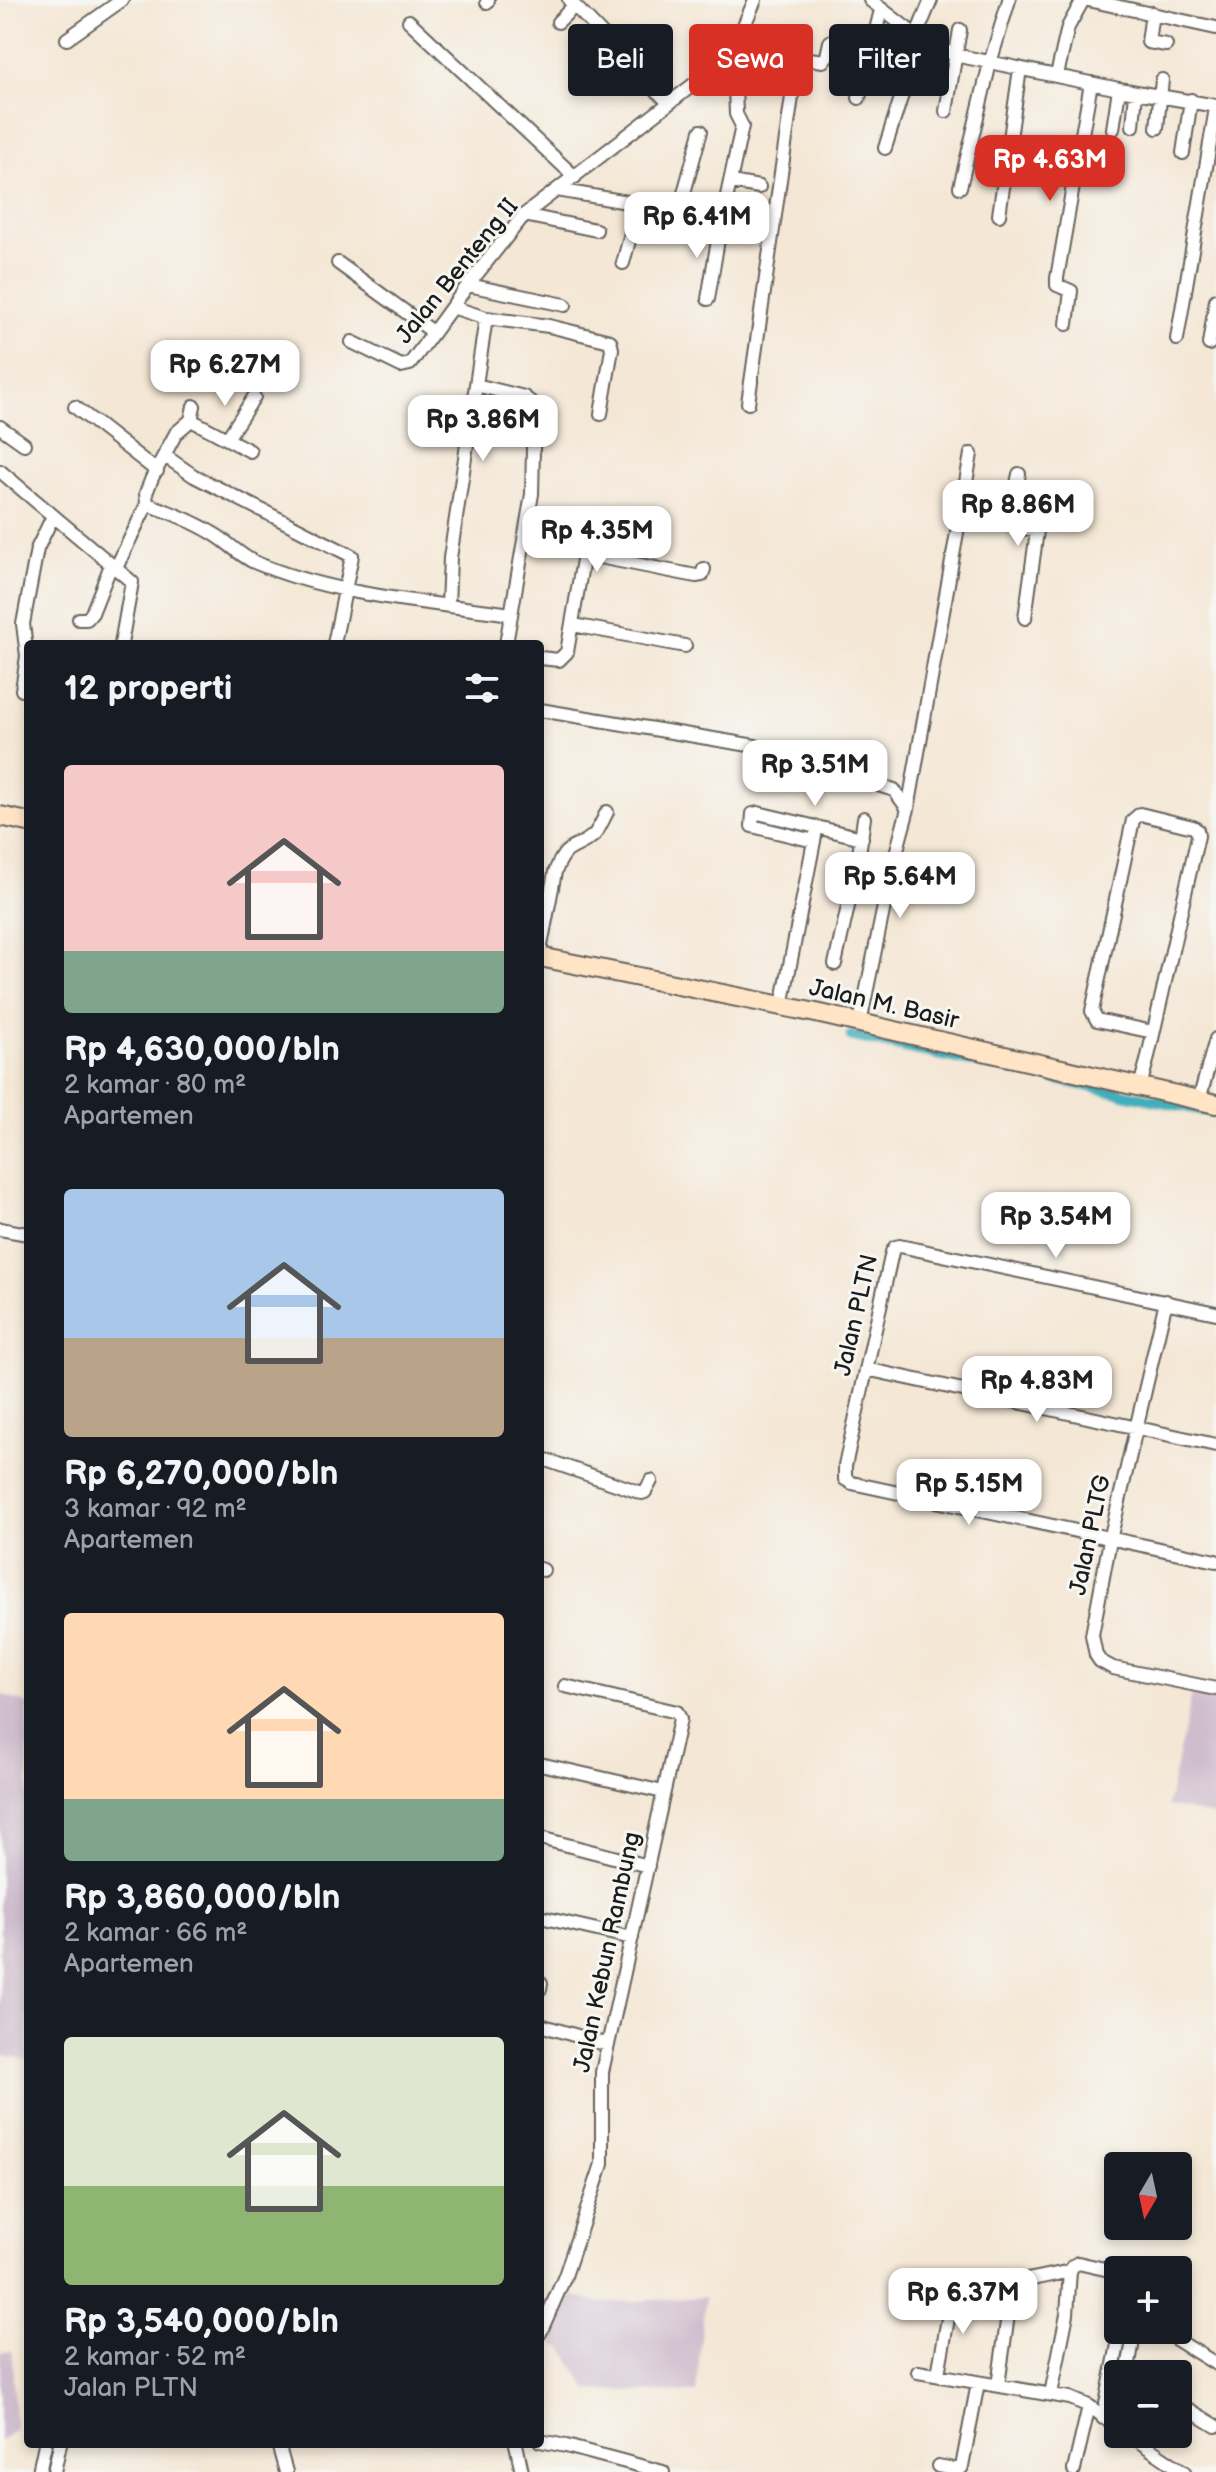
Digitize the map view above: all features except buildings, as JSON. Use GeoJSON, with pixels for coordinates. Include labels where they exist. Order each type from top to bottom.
{"type":"FeatureCollection","features":[{"type":"Feature","properties":{"kind":"main road"},"geometry":{"type":"LineString","coordinates":[[0,816],[24,821]]}},
{"type":"Feature","properties":{"kind":"main road","name":"Jalan M. Basir"},"geometry":{"type":"LineString","coordinates":[[544,955],[1208,1102]]}},
{"type":"Feature","properties":{"kind":"street"},"geometry":{"type":"LineString","coordinates":[[67,39],[122,0]]}},
{"type":"Feature","properties":{"kind":"street","name":"Jalan Benteng II"},"geometry":{"type":"LineString","coordinates":[[745,24],[755,0]]}},
{"type":"Feature","properties":{"kind":"street"},"geometry":{"type":"LineString","coordinates":[[870,0],[900,24]]}},
{"type":"Feature","properties":{"kind":"street"},"geometry":{"type":"LineString","coordinates":[[924,24],[931,0]]}},
{"type":"Feature","properties":{"kind":"street"},"geometry":{"type":"LineString","coordinates":[[960,187],[990,63],[1009,0]]}},
{"type":"Feature","properties":{"kind":"street"},"geometry":{"type":"LineString","coordinates":[[1057,75],[1068,27],[1086,0],[1216,28]]}},
{"type":"Feature","properties":{"kind":"street"},"geometry":{"type":"LineString","coordinates":[[558,22],[572,3],[666,100]]}},
{"type":"Feature","properties":{"kind":"street"},"geometry":{"type":"LineString","coordinates":[[878,24],[881,10]]}},
{"type":"Feature","properties":{"kind":"street"},"geometry":{"type":"LineString","coordinates":[[1152,13],[1148,42],[1166,45]]}},
{"type":"Feature","properties":{"kind":"street"},"geometry":{"type":"LineString","coordinates":[[409,21],[575,177]]}},
{"type":"Feature","properties":{"kind":"street"},"geometry":{"type":"LineString","coordinates":[[946,111],[960,30]]}},
{"type":"Feature","properties":{"kind":"street"},"geometry":{"type":"LineString","coordinates":[[748,403],[797,62],[804,58],[823,61],[829,48]]}},
{"type":"Feature","properties":{"kind":"street"},"geometry":{"type":"LineString","coordinates":[[949,52],[990,63],[1216,107],[1177,339]]}},
{"type":"Feature","properties":{"kind":"street"},"geometry":{"type":"LineString","coordinates":[[999,215],[1020,69]]}},
{"type":"Feature","properties":{"kind":"street"},"geometry":{"type":"LineString","coordinates":[[1157,128],[1162,80]]}},
{"type":"Feature","properties":{"kind":"street"},"geometry":{"type":"LineString","coordinates":[[1067,324],[1071,291],[1057,283],[1091,83]]}},
{"type":"Feature","properties":{"kind":"street","name":"Jalan Benteng II"},"geometry":{"type":"LineString","coordinates":[[352,342],[407,366],[524,215],[575,177],[666,100],[689,86]]}},
{"type":"Feature","properties":{"kind":"street"},"geometry":{"type":"LineString","coordinates":[[1113,129],[1119,89]]}},
{"type":"Feature","properties":{"kind":"street"},"geometry":{"type":"LineString","coordinates":[[1133,126],[1136,92]]}},
{"type":"Feature","properties":{"kind":"street"},"geometry":{"type":"LineString","coordinates":[[708,299],[742,126],[736,114],[737,96]]}},
{"type":"Feature","properties":{"kind":"street"},"geometry":{"type":"LineString","coordinates":[[885,148],[902,96]]}},
{"type":"Feature","properties":{"kind":"street"},"geometry":{"type":"LineString","coordinates":[[1183,153],[1191,100]]}},
{"type":"Feature","properties":{"kind":"street"},"geometry":{"type":"LineString","coordinates":[[557,190],[674,207],[681,204],[701,131]]}},
{"type":"Feature","properties":{"kind":"street"},"geometry":{"type":"LineString","coordinates":[[1077,158],[1113,168]]}},
{"type":"Feature","properties":{"kind":"street"},"geometry":{"type":"LineString","coordinates":[[731,182],[759,187]]}},
{"type":"Feature","properties":{"kind":"street"},"geometry":{"type":"LineString","coordinates":[[623,263],[639,204]]}},
{"type":"Feature","properties":{"kind":"street"},"geometry":{"type":"LineString","coordinates":[[524,215],[596,230]]}},
{"type":"Feature","properties":{"kind":"street"},"geometry":{"type":"LineString","coordinates":[[338,263],[433,332]]}},
{"type":"Feature","properties":{"kind":"street"},"geometry":{"type":"LineString","coordinates":[[468,285],[565,305]]}},
{"type":"Feature","properties":{"kind":"street"},"geometry":{"type":"LineString","coordinates":[[1209,344],[1216,300]]}},
{"type":"Feature","properties":{"kind":"street"},"geometry":{"type":"LineString","coordinates":[[452,307],[486,318],[549,326],[610,341],[612,349],[601,414]]}},
{"type":"Feature","properties":{"kind":"street"},"geometry":{"type":"LineString","coordinates":[[448,605],[450,558],[486,318]]}},
{"type":"Feature","properties":{"kind":"street"},"geometry":{"type":"LineString","coordinates":[[476,385],[528,398],[534,405],[532,494],[507,640]]}},
{"type":"Feature","properties":{"kind":"street"},"geometry":{"type":"LineString","coordinates":[[227,439],[254,397]]}},
{"type":"Feature","properties":{"kind":"street"},"geometry":{"type":"LineString","coordinates":[[79,619],[85,620],[92,613],[147,504],[146,493],[176,433],[191,420],[194,406]]}},
{"type":"Feature","properties":{"kind":"street"},"geometry":{"type":"LineString","coordinates":[[75,407],[157,471]]}},
{"type":"Feature","properties":{"kind":"street"},"geometry":{"type":"LineString","coordinates":[[191,420],[250,451]]}},
{"type":"Feature","properties":{"kind":"street"},"geometry":{"type":"LineString","coordinates":[[0,427],[24,444]]}},
{"type":"Feature","properties":{"kind":"street"},"geometry":{"type":"LineString","coordinates":[[860,1023],[891,872],[908,809],[971,454]]}},
{"type":"Feature","properties":{"kind":"street"},"geometry":{"type":"LineString","coordinates":[[165,456],[194,476],[347,552],[352,562],[335,640]]}},
{"type":"Feature","properties":{"kind":"street"},"geometry":{"type":"LineString","coordinates":[[0,471],[130,579],[132,585],[122,640]]}},
{"type":"Feature","properties":{"kind":"street"},"geometry":{"type":"LineString","coordinates":[[1009,523],[1019,474]]}},
{"type":"Feature","properties":{"kind":"street"},"geometry":{"type":"LineString","coordinates":[[147,504],[215,534],[256,563],[347,590],[511,614]]}},
{"type":"Feature","properties":{"kind":"street"},"geometry":{"type":"LineString","coordinates":[[960,514],[1031,528],[1039,534],[1025,618]]}},
{"type":"Feature","properties":{"kind":"street"},"geometry":{"type":"LineString","coordinates":[[25,640],[23,624],[37,549],[53,516]]}},
{"type":"Feature","properties":{"kind":"street"},"geometry":{"type":"LineString","coordinates":[[544,658],[556,660],[565,655],[584,554],[696,576],[702,575],[704,569]]}},
{"type":"Feature","properties":{"kind":"street"},"geometry":{"type":"LineString","coordinates":[[573,625],[685,646]]}},
{"type":"Feature","properties":{"kind":"street"},"geometry":{"type":"LineString","coordinates":[[22,690],[24,676]]}},
{"type":"Feature","properties":{"kind":"street"},"geometry":{"type":"LineString","coordinates":[[544,711],[755,746],[894,790],[908,809]]}},
{"type":"Feature","properties":{"kind":"street"},"geometry":{"type":"LineString","coordinates":[[544,932],[559,861],[567,849],[596,832],[607,812]]}},
{"type":"Feature","properties":{"kind":"street"},"geometry":{"type":"LineString","coordinates":[[814,841],[757,827],[751,823],[753,814],[862,838]]}},
{"type":"Feature","properties":{"kind":"street"},"geometry":{"type":"LineString","coordinates":[[1140,1086],[1153,1032],[1198,833],[1193,827],[1140,814],[1133,820],[1093,1014],[1097,1020],[1153,1032]]}},
{"type":"Feature","properties":{"kind":"street"},"geometry":{"type":"LineString","coordinates":[[835,964],[858,862],[864,818]]}},
{"type":"Feature","properties":{"kind":"street"},"geometry":{"type":"LineString","coordinates":[[782,1006],[817,827]]}},
{"type":"Feature","properties":{"kind":"street"},"geometry":{"type":"LineString","coordinates":[[858,862],[891,872]]}},
{"type":"Feature","properties":{"kind":"street"},"geometry":{"type":"LineString","coordinates":[[1208,1102],[1216,1039]]}},
{"type":"Feature","properties":{"kind":"street"},"geometry":{"type":"LineString","coordinates":[[0,1229],[24,1233]]}},
{"type":"Feature","properties":{"kind":"street","name":"Jalan PLTN"},"geometry":{"type":"LineString","coordinates":[[1110,1540],[845,1479],[845,1466],[892,1252],[900,1246],[1216,1313]]}},
{"type":"Feature","properties":{"kind":"street","name":"Jalan PLTG"},"geometry":{"type":"LineString","coordinates":[[1166,1301],[1110,1540],[1092,1635],[1100,1661],[1113,1668],[1216,1689]]}},
{"type":"Feature","properties":{"kind":"street"},"geometry":{"type":"LineString","coordinates":[[866,1369],[1216,1445]]}},
{"type":"Feature","properties":{"kind":"street"},"geometry":{"type":"LineString","coordinates":[[544,1459],[642,1493],[651,1481]]}},
{"type":"Feature","properties":{"kind":"street"},"geometry":{"type":"LineString","coordinates":[[1110,1540],[1216,1561]]}},
{"type":"Feature","properties":{"kind":"street","name":"Jalan Kebun Rambung"},"geometry":{"type":"LineString","coordinates":[[544,2324],[565,2276],[602,2164],[601,2083],[679,1715],[565,1686]]}},
{"type":"Feature","properties":{"kind":"street"},"geometry":{"type":"LineString","coordinates":[[544,1765],[663,1792]]}},
{"type":"Feature","properties":{"kind":"street"},"geometry":{"type":"LineString","coordinates":[[544,1839],[648,1866]]}},
{"type":"Feature","properties":{"kind":"street"},"geometry":{"type":"LineString","coordinates":[[544,1918],[632,1938]]}},
{"type":"Feature","properties":{"kind":"street"},"geometry":{"type":"LineString","coordinates":[[544,2026],[608,2045]]}},
{"type":"Feature","properties":{"kind":"street"},"geometry":{"type":"LineString","coordinates":[[1051,2394],[1067,2314],[1070,2271],[1078,2263],[1104,2269]]}},
{"type":"Feature","properties":{"kind":"street"},"geometry":{"type":"LineString","coordinates":[[924,2290],[986,2288],[1070,2271]]}},
{"type":"Feature","properties":{"kind":"street"},"geometry":{"type":"LineString","coordinates":[[938,2374],[953,2291]]}},
{"type":"Feature","properties":{"kind":"street"},"geometry":{"type":"LineString","coordinates":[[998,2385],[1008,2315]]}},
{"type":"Feature","properties":{"kind":"street"},"geometry":{"type":"LineString","coordinates":[[918,2372],[1077,2400],[1103,2418],[1118,2344]]}},
{"type":"Feature","properties":{"kind":"street"},"geometry":{"type":"LineString","coordinates":[[1184,2344],[1216,2364]]}},
{"type":"Feature","properties":{"kind":"street"},"geometry":{"type":"LineString","coordinates":[[938,2466],[959,2470],[962,2467],[978,2383]]}},
{"type":"Feature","properties":{"kind":"street"},"geometry":{"type":"LineString","coordinates":[[1074,2470],[1089,2406]]}},
{"type":"Feature","properties":{"kind":"street"},"geometry":{"type":"LineString","coordinates":[[1192,2411],[1216,2426]]}},
{"type":"Feature","properties":{"kind":"street"},"geometry":{"type":"LineString","coordinates":[[544,2442],[663,2472]]}},
{"type":"Feature","properties":{"kind":"street"},"geometry":{"type":"LineString","coordinates":[[39,2472],[44,2448]]}},
{"type":"Feature","properties":{"kind":"street"},"geometry":{"type":"LineString","coordinates":[[54,2472],[59,2448]]}},
{"type":"Feature","properties":{"kind":"street"},"geometry":{"type":"LineString","coordinates":[[279,2448],[286,2472]]}},
{"type":"Feature","properties":{"kind":"street"},"geometry":{"type":"LineString","coordinates":[[517,2448],[522,2472]]}},
{"type":"Feature","properties":{"kind":"street"},"geometry":{"type":"LineString","coordinates":[[1149,2448],[1184,2472]]}},
{"type":"Feature","properties":{"kind":"shaded area"},"geometry":{"type":"Polygon","coordinates":[[[0,1694],[24,1703],[24,2059],[0,2054],[0,1694]]]}},
{"type":"Feature","properties":{"kind":"shaded area"},"geometry":{"type":"Polygon","coordinates":[[[1192,1694],[1216,1698],[1216,1816],[1167,1806],[1192,1694]]]}},
{"type":"Feature","properties":{"kind":"shaded area"},"geometry":{"type":"Polygon","coordinates":[[[564,2293],[598,2303],[705,2297],[696,2393],[588,2390],[563,2348],[553,2344],[564,2293]]]}},
{"type":"Feature","properties":{"kind":"shaded area"},"geometry":{"type":"Polygon","coordinates":[[[12,2351],[15,2429],[0,2441],[0,2352],[12,2351]]]}},
{"type":"Feature","properties":{"kind":"waterway"},"geometry":{"type":"LineString","coordinates":[[851,1036],[1216,1113]]}}]}
